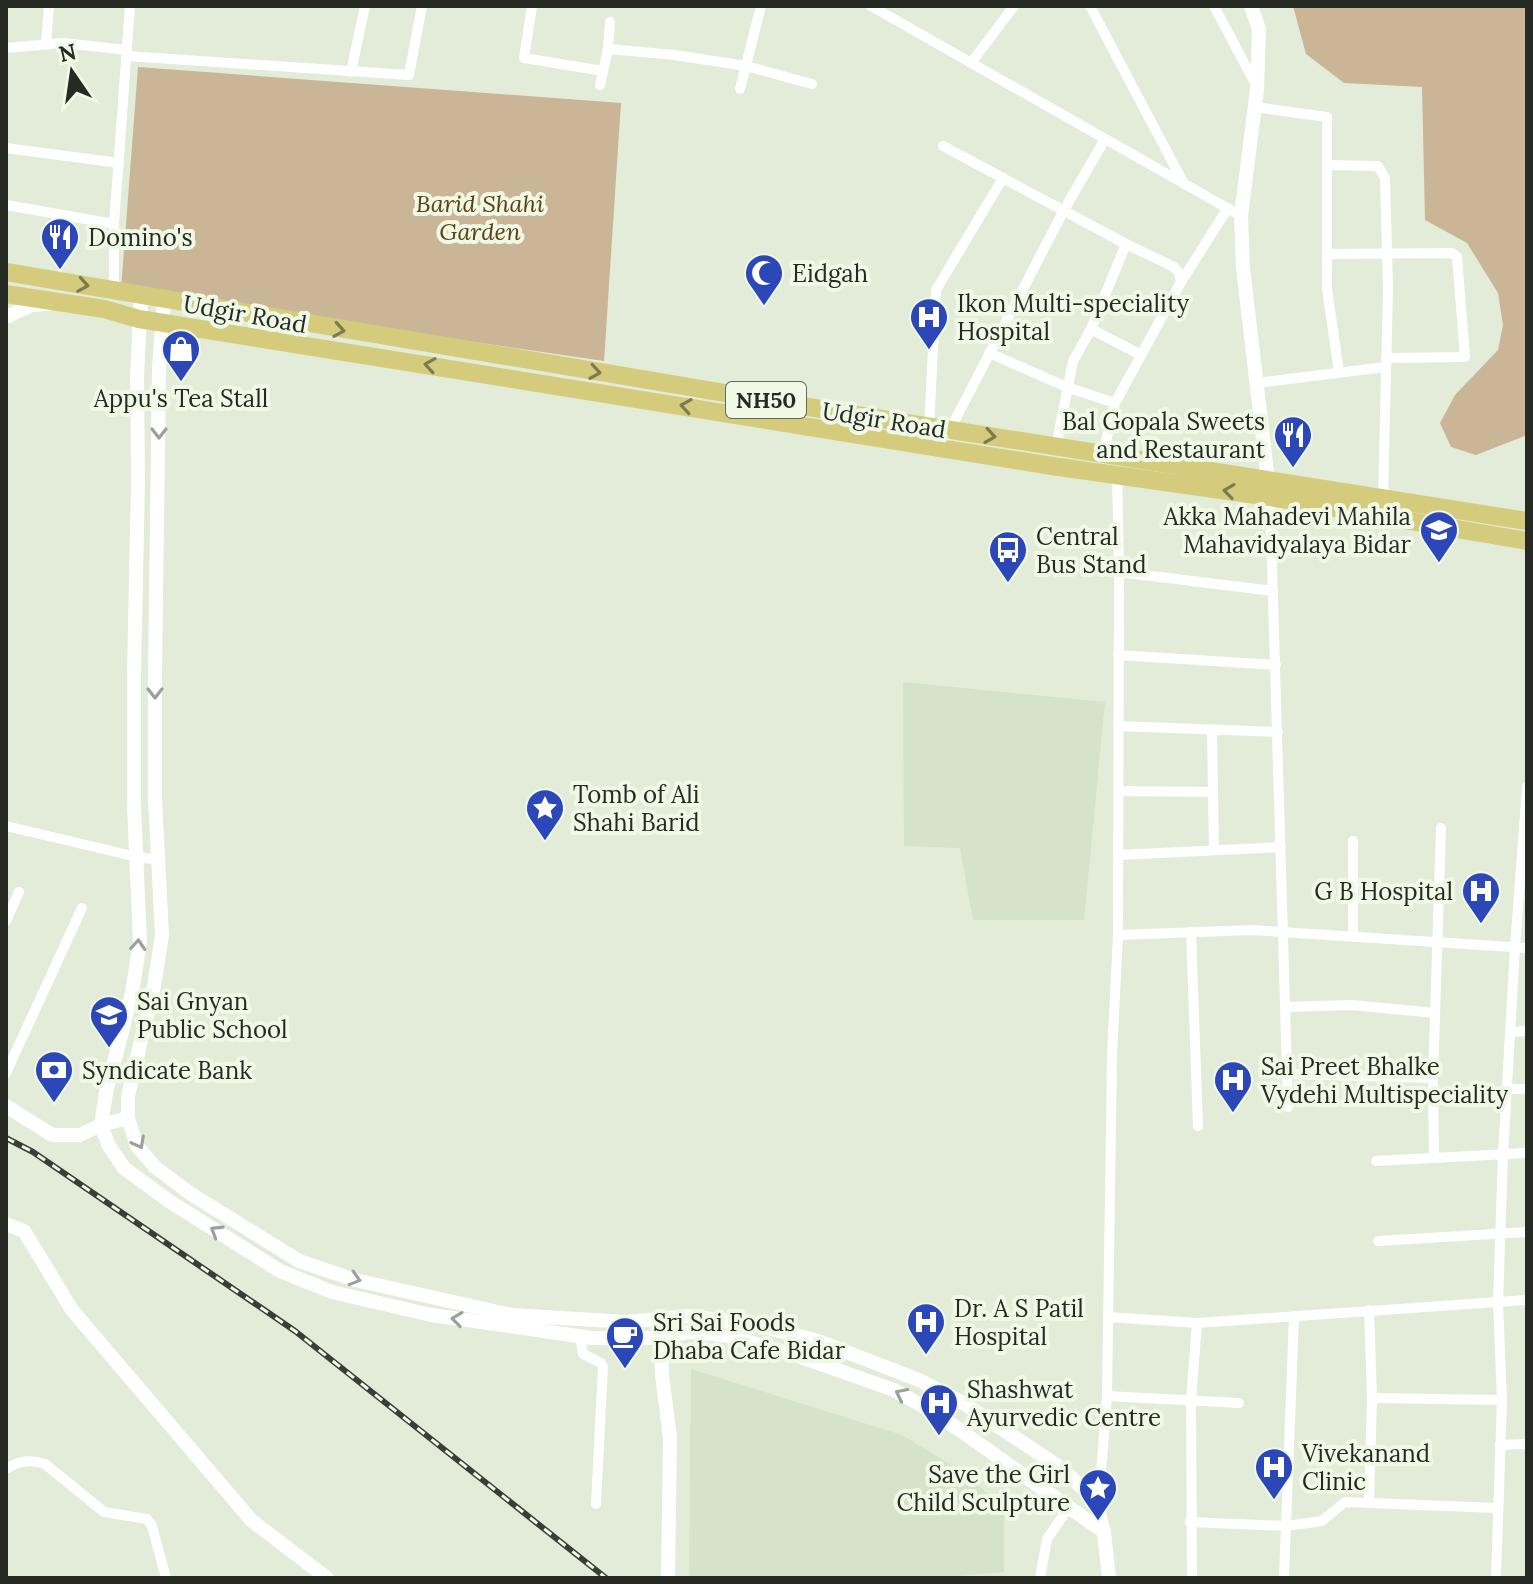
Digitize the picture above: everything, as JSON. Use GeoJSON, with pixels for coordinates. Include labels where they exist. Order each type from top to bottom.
{"type":"FeatureCollection","features":[{"type":"Feature","properties":{"kind":"highway","name":"Udgir Road"},"geometry":{"type":"LineString","coordinates":[[6,272],[933,440],[950,430],[1056,447],[1109,464]]}},
{"type":"Feature","properties":{"kind":"highway","name":"Udgir Road"},"geometry":{"type":"LineString","coordinates":[[6,294],[104,309],[139,319],[1269,488],[1527,541]]}},
{"type":"Feature","properties":{"kind":"highway","name":"Udgir Road"},"geometry":{"type":"LineString","coordinates":[[1269,488],[1383,498],[1527,521]]}},
{"type":"Feature","properties":{"kind":"main road"},"geometry":{"type":"LineString","coordinates":[[1251,6],[1259,29],[1257,89],[1234,212],[1269,488]]}},
{"type":"Feature","properties":{"kind":"main road"},"geometry":{"type":"LineString","coordinates":[[141,295],[134,674],[134,806],[140,942],[132,993],[106,1093],[101,1125],[109,1146],[124,1168],[169,1201],[280,1271],[332,1292],[431,1315],[580,1336],[661,1338],[690,1332],[724,1335],[792,1354],[894,1390],[937,1414],[1104,1532]]}},
{"type":"Feature","properties":{"kind":"main road"},"geometry":{"type":"LineString","coordinates":[[164,300],[161,321],[155,676],[155,798],[162,935],[154,986],[128,1096],[128,1118],[137,1146],[155,1167],[191,1194],[299,1261],[355,1280],[512,1315],[627,1322],[689,1316],[757,1325],[818,1341],[919,1380],[963,1403],[1061,1468],[1095,1500],[1104,1532],[1109,1578]]}},
{"type":"Feature","properties":{"kind":"main road"},"geometry":{"type":"LineString","coordinates":[[6,317],[32,305],[60,303]]}},
{"type":"Feature","properties":{"kind":"main road"},"geometry":{"type":"LineString","coordinates":[[6,1106],[52,1135],[80,1135],[101,1125],[128,1118]]}},
{"type":"Feature","properties":{"kind":"main road"},"geometry":{"type":"LineString","coordinates":[[6,1224],[24,1231],[72,1310],[252,1521],[327,1578]]}},
{"type":"Feature","properties":{"kind":"main road"},"geometry":{"type":"LineString","coordinates":[[661,1319],[662,1375],[670,1438],[668,1578]]}},
{"type":"Feature","properties":{"kind":"street"},"geometry":{"type":"LineString","coordinates":[[46,44],[49,6]]}},
{"type":"Feature","properties":{"kind":"street"},"geometry":{"type":"LineString","coordinates":[[114,290],[114,224],[130,6]]}},
{"type":"Feature","properties":{"kind":"street"},"geometry":{"type":"LineString","coordinates":[[351,72],[365,6]]}},
{"type":"Feature","properties":{"kind":"street"},"geometry":{"type":"LineString","coordinates":[[6,48],[63,43],[127,53],[409,75],[422,6]]}},
{"type":"Feature","properties":{"kind":"street"},"geometry":{"type":"LineString","coordinates":[[532,6],[524,58],[603,71]]}},
{"type":"Feature","properties":{"kind":"street"},"geometry":{"type":"LineString","coordinates":[[740,89],[761,6]]}},
{"type":"Feature","properties":{"kind":"street"},"geometry":{"type":"LineString","coordinates":[[871,6],[1234,212],[1181,282],[1115,403],[1109,464],[1119,572],[1118,935],[1112,1055],[1107,1396],[1102,1461],[1095,1500]]}},
{"type":"Feature","properties":{"kind":"street"},"geometry":{"type":"LineString","coordinates":[[971,63],[1014,6]]}},
{"type":"Feature","properties":{"kind":"street"},"geometry":{"type":"LineString","coordinates":[[1090,6],[1184,184]]}},
{"type":"Feature","properties":{"kind":"street"},"geometry":{"type":"LineString","coordinates":[[1214,6],[1257,89]]}},
{"type":"Feature","properties":{"kind":"street"},"geometry":{"type":"LineString","coordinates":[[600,85],[610,22]]}},
{"type":"Feature","properties":{"kind":"street"},"geometry":{"type":"LineString","coordinates":[[608,49],[746,66],[812,84]]}},
{"type":"Feature","properties":{"kind":"street"},"geometry":{"type":"LineString","coordinates":[[1255,107],[1327,117],[1327,289],[1339,372]]}},
{"type":"Feature","properties":{"kind":"street"},"geometry":{"type":"LineString","coordinates":[[950,430],[1064,210],[1105,139]]}},
{"type":"Feature","properties":{"kind":"street"},"geometry":{"type":"LineString","coordinates":[[943,146],[1174,267],[1181,282]]}},
{"type":"Feature","properties":{"kind":"street"},"geometry":{"type":"LineString","coordinates":[[6,148],[119,163]]}},
{"type":"Feature","properties":{"kind":"street"},"geometry":{"type":"LineString","coordinates":[[1329,165],[1378,166],[1383,171],[1387,254],[1383,498]]}},
{"type":"Feature","properties":{"kind":"street"},"geometry":{"type":"LineString","coordinates":[[933,440],[936,290],[1003,178]]}},
{"type":"Feature","properties":{"kind":"street"},"geometry":{"type":"LineString","coordinates":[[6,205],[114,224]]}},
{"type":"Feature","properties":{"kind":"street"},"geometry":{"type":"LineString","coordinates":[[1056,447],[1073,361],[1091,329],[1126,244]]}},
{"type":"Feature","properties":{"kind":"street"},"geometry":{"type":"LineString","coordinates":[[1257,383],[1386,362],[1465,357],[1457,257],[1452,253],[1327,254]]}},
{"type":"Feature","properties":{"kind":"street"},"geometry":{"type":"LineString","coordinates":[[1091,329],[1141,355]]}},
{"type":"Feature","properties":{"kind":"street"},"geometry":{"type":"LineString","coordinates":[[989,353],[1069,388],[1115,403]]}},
{"type":"Feature","properties":{"kind":"street"},"geometry":{"type":"LineString","coordinates":[[1269,488],[1288,1107]]}},
{"type":"Feature","properties":{"kind":"street"},"geometry":{"type":"LineString","coordinates":[[1119,572],[1273,591]]}},
{"type":"Feature","properties":{"kind":"street"},"geometry":{"type":"LineString","coordinates":[[1118,655],[1276,665]]}},
{"type":"Feature","properties":{"kind":"street"},"geometry":{"type":"LineString","coordinates":[[1118,726],[1278,732]]}},
{"type":"Feature","properties":{"kind":"street"},"geometry":{"type":"LineString","coordinates":[[1212,730],[1214,850]]}},
{"type":"Feature","properties":{"kind":"street"},"geometry":{"type":"LineString","coordinates":[[1496,1578],[1502,1400],[1498,1303],[1503,1155],[1527,787]]}},
{"type":"Feature","properties":{"kind":"street"},"geometry":{"type":"LineString","coordinates":[[1119,791],[1212,792]]}},
{"type":"Feature","properties":{"kind":"street"},"geometry":{"type":"LineString","coordinates":[[6,826],[160,860]]}},
{"type":"Feature","properties":{"kind":"street"},"geometry":{"type":"LineString","coordinates":[[1434,1157],[1433,1078],[1441,828]]}},
{"type":"Feature","properties":{"kind":"street"},"geometry":{"type":"LineString","coordinates":[[1353,841],[1353,936]]}},
{"type":"Feature","properties":{"kind":"street"},"geometry":{"type":"LineString","coordinates":[[1119,855],[1281,847]]}},
{"type":"Feature","properties":{"kind":"street"},"geometry":{"type":"LineString","coordinates":[[6,921],[19,892]]}},
{"type":"Feature","properties":{"kind":"street"},"geometry":{"type":"LineString","coordinates":[[6,1073],[82,908]]}},
{"type":"Feature","properties":{"kind":"street"},"geometry":{"type":"LineString","coordinates":[[1191,932],[1198,1126]]}},
{"type":"Feature","properties":{"kind":"street"},"geometry":{"type":"LineString","coordinates":[[1118,935],[1283,932],[1527,948]]}},
{"type":"Feature","properties":{"kind":"street"},"geometry":{"type":"LineString","coordinates":[[1285,1007],[1352,1005],[1435,1013]]}},
{"type":"Feature","properties":{"kind":"street"},"geometry":{"type":"LineString","coordinates":[[1510,1032],[1527,1031]]}},
{"type":"Feature","properties":{"kind":"street"},"geometry":{"type":"LineString","coordinates":[[1287,1074],[1433,1078]]}},
{"type":"Feature","properties":{"kind":"street"},"geometry":{"type":"LineString","coordinates":[[1507,1089],[1527,1089]]}},
{"type":"Feature","properties":{"kind":"street"},"geometry":{"type":"LineString","coordinates":[[1376,1161],[1527,1153]]}},
{"type":"Feature","properties":{"kind":"street"},"geometry":{"type":"LineString","coordinates":[[1378,1241],[1527,1232]]}},
{"type":"Feature","properties":{"kind":"street"},"geometry":{"type":"LineString","coordinates":[[1108,1317],[1197,1323],[1527,1300]]}},
{"type":"Feature","properties":{"kind":"street"},"geometry":{"type":"LineString","coordinates":[[1369,1310],[1372,1398],[1369,1503]]}},
{"type":"Feature","properties":{"kind":"street"},"geometry":{"type":"LineString","coordinates":[[1284,1578],[1294,1316]]}},
{"type":"Feature","properties":{"kind":"street"},"geometry":{"type":"LineString","coordinates":[[1192,1578],[1191,1400],[1197,1323]]}},
{"type":"Feature","properties":{"kind":"street"},"geometry":{"type":"LineString","coordinates":[[580,1336],[583,1354],[603,1367],[596,1504]]}},
{"type":"Feature","properties":{"kind":"street"},"geometry":{"type":"LineString","coordinates":[[1107,1396],[1239,1403]]}},
{"type":"Feature","properties":{"kind":"street"},"geometry":{"type":"LineString","coordinates":[[1372,1398],[1502,1400]]}},
{"type":"Feature","properties":{"kind":"street"},"geometry":{"type":"LineString","coordinates":[[1500,1445],[1527,1444]]}},
{"type":"Feature","properties":{"kind":"street"},"geometry":{"type":"LineString","coordinates":[[6,1469],[23,1461],[34,1460],[45,1464],[104,1512],[147,1519],[152,1526],[166,1578]]}},
{"type":"Feature","properties":{"kind":"street"},"geometry":{"type":"LineString","coordinates":[[1190,1522],[1286,1526],[1322,1521],[1345,1502],[1497,1508]]}},
{"type":"Feature","properties":{"kind":"street"},"geometry":{"type":"LineString","coordinates":[[1040,1578],[1047,1539],[1069,1507]]}},
{"type":"Feature","properties":{"kind":"shaded area"},"geometry":{"type":"Polygon","coordinates":[[[903,682],[1105,702],[1084,920],[973,920],[960,848],[904,846],[903,682]]]}},
{"type":"Feature","properties":{"kind":"shaded area"},"geometry":{"type":"Polygon","coordinates":[[[691,1369],[902,1435],[969,1476],[1004,1510],[1004,1572],[937,1578],[689,1578],[691,1369]]]}},
{"type":"Feature","properties":{"kind":"green space"},"geometry":{"type":"Polygon","coordinates":[[[1293,6],[1527,6],[1527,435],[1476,455],[1451,447],[1440,423],[1455,395],[1498,350],[1503,325],[1498,293],[1467,243],[1425,220],[1422,87],[1344,83],[1306,54],[1293,6]]]}},
{"type":"Feature","properties":{"kind":"green space","name":"Barid Shahi Garden"},"geometry":{"type":"Polygon","coordinates":[[[138,67],[621,103],[604,361],[121,290],[138,67]]]}},
{"type":"Feature","properties":{"kind":"railway"},"geometry":{"type":"LineString","coordinates":[[6,1138],[33,1152],[295,1331],[606,1578]]}},
{"type":"Feature","properties":{"kind":"place","name":"Domino's"},"geometry":{"type":"Point","coordinates":[60,271]}},
{"type":"Feature","properties":{"kind":"place","name":"Eidgah"},"geometry":{"type":"Point","coordinates":[764,307]}},
{"type":"Feature","properties":{"kind":"place","name":"Ikon Multi-speciality Hospital"},"geometry":{"type":"Point","coordinates":[929,351]}},
{"type":"Feature","properties":{"kind":"place","name":"Appu's Tea Stall"},"geometry":{"type":"Point","coordinates":[181,383]}},
{"type":"Feature","properties":{"kind":"place","name":"Bal Gopala Sweets and Restaurant"},"geometry":{"type":"Point","coordinates":[1293,469]}},
{"type":"Feature","properties":{"kind":"place","name":"Akka Mahadevi Mahila Mahavidyalaya Bidar"},"geometry":{"type":"Point","coordinates":[1439,564]}},
{"type":"Feature","properties":{"kind":"place","name":"Central Bus Stand"},"geometry":{"type":"Point","coordinates":[1008,584]}},
{"type":"Feature","properties":{"kind":"place","name":"Tomb of Ali Shahi Barid"},"geometry":{"type":"Point","coordinates":[545,842]}},
{"type":"Feature","properties":{"kind":"place","name":"G B Hospital"},"geometry":{"type":"Point","coordinates":[1481,925]}},
{"type":"Feature","properties":{"kind":"place","name":"Sai Gnyan Public School"},"geometry":{"type":"Point","coordinates":[109,1049]}},
{"type":"Feature","properties":{"kind":"place","name":"Syndicate Bank"},"geometry":{"type":"Point","coordinates":[54,1104]}},
{"type":"Feature","properties":{"kind":"place","name":"Sai Preet Bhalke Vydehi Multispeciality"},"geometry":{"type":"Point","coordinates":[1233,1114]}},
{"type":"Feature","properties":{"kind":"place","name":"Dr. A S Patil Hospital"},"geometry":{"type":"Point","coordinates":[926,1356]}},
{"type":"Feature","properties":{"kind":"place","name":"Sri Sai Foods Dhaba Cafe Bidar"},"geometry":{"type":"Point","coordinates":[625,1370]}},
{"type":"Feature","properties":{"kind":"place","name":"Shashwat Ayurvedic Centre"},"geometry":{"type":"Point","coordinates":[939,1437]}},
{"type":"Feature","properties":{"kind":"place","name":"Vivekanand Clinic"},"geometry":{"type":"Point","coordinates":[1274,1501]}},
{"type":"Feature","properties":{"kind":"place","name":"Save the Girl Child Sculpture"},"geometry":{"type":"Point","coordinates":[1098,1522]}}]}
